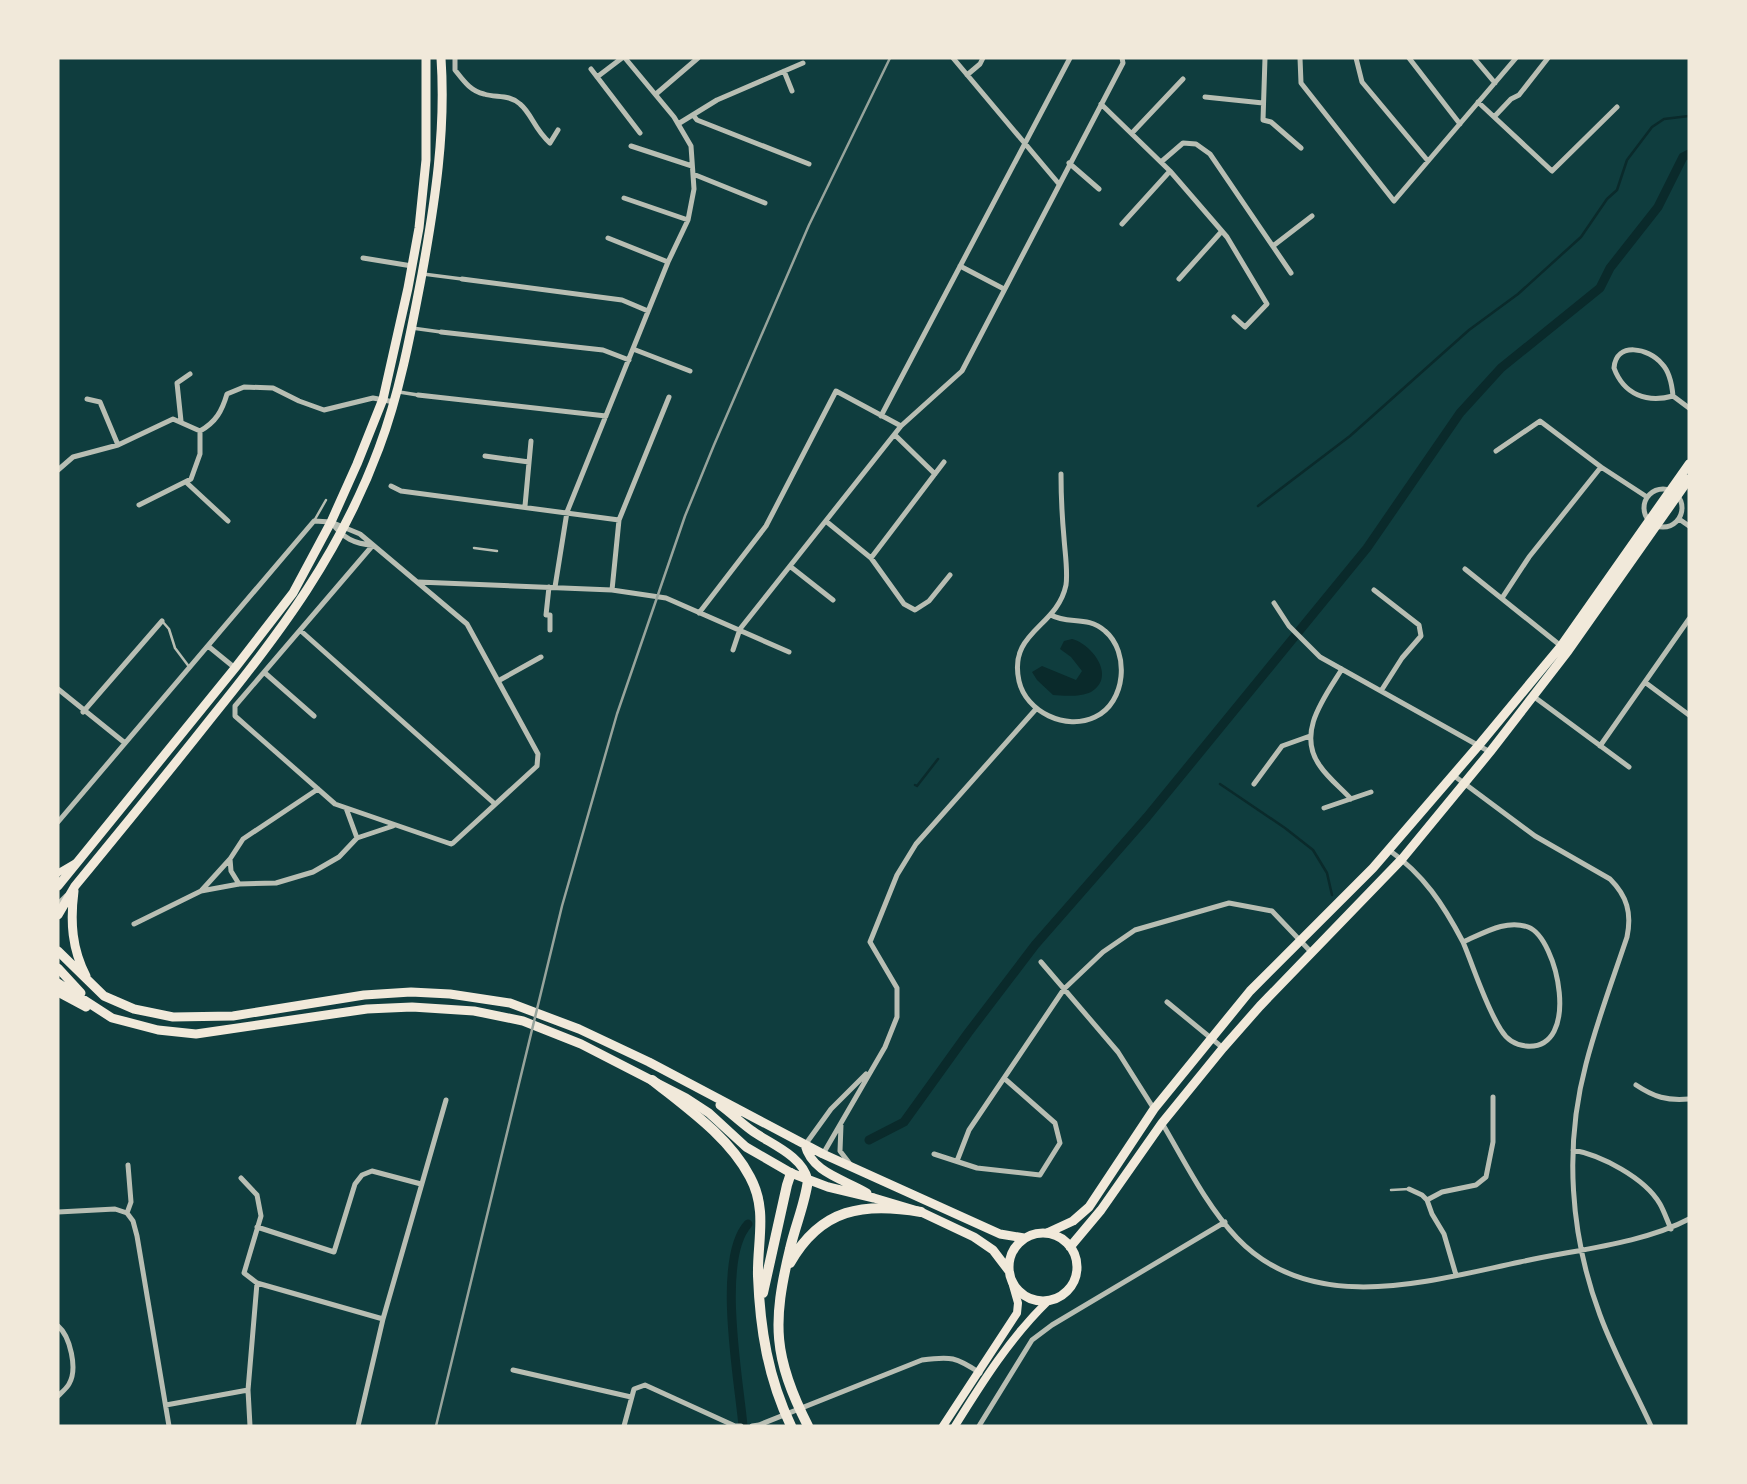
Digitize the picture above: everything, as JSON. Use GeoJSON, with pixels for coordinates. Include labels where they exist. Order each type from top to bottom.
{"type":"FeatureCollection","features":[{"type":"Feature","properties":{"kind":"highway"},"geometry":{"type":"LineString","coordinates":[[58,886],[293,593],[331,522],[376,421],[412,266],[426,160],[426,58]]}},
{"type":"Feature","properties":{"kind":"highway"},"geometry":{"type":"LineString","coordinates":[[58,915],[75,886],[269,646],[343,531],[379,447],[397,392],[411,328],[440,156],[441,58]]}},
{"type":"Feature","properties":{"kind":"highway"},"geometry":{"type":"LineString","coordinates":[[1070,1247],[1101,1210],[1162,1123],[1223,1048],[1402,859],[1490,752],[1534,696],[1674,493],[1689,464]]}},
{"type":"Feature","properties":{"kind":"highway"},"geometry":{"type":"LineString","coordinates":[[1674,493],[1689,479]]}},
{"type":"Feature","properties":{"kind":"highway"},"geometry":{"type":"LineString","coordinates":[[58,951],[104,996],[134,1009],[173,1017],[233,1016],[364,995],[411,992],[450,994],[510,1003],[579,1029],[857,1170],[1000,1234],[1024,1238],[1047,1233],[1073,1221],[1089,1206],[1154,1109],[1250,992],[1389,850],[1525,689],[1564,649]]}},
{"type":"Feature","properties":{"kind":"highway"},"geometry":{"type":"LineString","coordinates":[[75,886],[72,922],[74,947],[89,983]]}},
{"type":"Feature","properties":{"kind":"highway"},"geometry":{"type":"LineString","coordinates":[[58,968],[74,987],[123,1021]]}},
{"type":"Feature","properties":{"kind":"highway"},"geometry":{"type":"LineString","coordinates":[[58,983],[101,1013]]}},
{"type":"Feature","properties":{"kind":"highway"},"geometry":{"type":"LineString","coordinates":[[58,992],[76,1004],[123,1021],[158,1031],[196,1034],[367,1009],[412,1007],[474,1011],[523,1021],[562,1036],[697,1105],[746,1147],[791,1173],[921,1212],[974,1237],[993,1250],[1009,1271]]}},
{"type":"Feature","properties":{"kind":"highway"},"geometry":{"type":"LineString","coordinates":[[652,1080],[714,1132],[732,1151],[751,1178],[762,1220],[758,1275],[763,1339],[779,1401],[791,1426]]}},
{"type":"Feature","properties":{"kind":"highway"},"geometry":{"type":"LineString","coordinates":[[704,1092],[752,1131],[796,1161],[805,1171],[808,1180]]}},
{"type":"Feature","properties":{"kind":"highway"},"geometry":{"type":"LineString","coordinates":[[761,1307],[786,1185],[805,1145]]}},
{"type":"Feature","properties":{"kind":"highway"},"geometry":{"type":"LineString","coordinates":[[805,1145],[816,1166],[874,1198]]}},
{"type":"Feature","properties":{"kind":"highway"},"geometry":{"type":"LineString","coordinates":[[808,1426],[785,1373],[779,1348],[777,1318],[808,1180],[823,1154]]}},
{"type":"Feature","properties":{"kind":"highway"},"geometry":{"type":"LineString","coordinates":[[785,1273],[806,1240],[831,1220],[851,1211],[876,1207],[921,1212]]}},
{"type":"Feature","properties":{"kind":"highway"},"geometry":{"type":"LineString","coordinates":[[1024,1238],[1009,1261],[1012,1282],[1025,1296],[1048,1301],[1068,1290],[1077,1269],[1070,1247],[1058,1237],[1047,1233]]}},
{"type":"Feature","properties":{"kind":"main road"},"geometry":{"type":"LineString","coordinates":[[58,873],[79,861]]}},
{"type":"Feature","properties":{"kind":"main road"},"geometry":{"type":"LineString","coordinates":[[955,1426],[1017,1313],[1018,1303],[1012,1282]]}},
{"type":"Feature","properties":{"kind":"main road"},"geometry":{"type":"LineString","coordinates":[[943,1426],[982,1374],[1025,1323],[1048,1301]]}},
{"type":"Feature","properties":{"kind":"street"},"geometry":{"type":"LineString","coordinates":[[455,58],[455,70],[464,82],[482,94],[512,98],[522,105],[548,145],[558,130]]}},
{"type":"Feature","properties":{"kind":"street"},"geometry":{"type":"LineString","coordinates":[[550,631],[550,615],[546,615],[567,512],[668,262],[688,220],[694,189],[691,146],[656,94],[623,58],[597,77]]}},
{"type":"Feature","properties":{"kind":"street"},"geometry":{"type":"LineString","coordinates":[[656,94],[698,58]]}},
{"type":"Feature","properties":{"kind":"street"},"geometry":{"type":"LineString","coordinates":[[953,58],[1059,184]]}},
{"type":"Feature","properties":{"kind":"street"},"geometry":{"type":"LineString","coordinates":[[967,75],[983,58]]}},
{"type":"Feature","properties":{"kind":"street"},"geometry":{"type":"LineString","coordinates":[[881,416],[1070,58]]}},
{"type":"Feature","properties":{"kind":"street"},"geometry":{"type":"LineString","coordinates":[[733,650],[740,629],[901,426],[962,371],[1123,63],[1122,58]]}},
{"type":"Feature","properties":{"kind":"street"},"geometry":{"type":"LineString","coordinates":[[1265,58],[1263,121],[1270,122],[1301,148]]}},
{"type":"Feature","properties":{"kind":"street"},"geometry":{"type":"LineString","coordinates":[[1300,58],[1301,83],[1394,201],[1516,58]]}},
{"type":"Feature","properties":{"kind":"street"},"geometry":{"type":"LineString","coordinates":[[1356,58],[1362,82],[1428,161]]}},
{"type":"Feature","properties":{"kind":"street"},"geometry":{"type":"LineString","coordinates":[[1409,58],[1460,124]]}},
{"type":"Feature","properties":{"kind":"street"},"geometry":{"type":"LineString","coordinates":[[1474,58],[1494,83]]}},
{"type":"Feature","properties":{"kind":"street"},"geometry":{"type":"LineString","coordinates":[[1494,117],[1511,99],[1520,95],[1548,58]]}},
{"type":"Feature","properties":{"kind":"street"},"geometry":{"type":"LineString","coordinates":[[678,124],[717,100],[803,63]]}},
{"type":"Feature","properties":{"kind":"street"},"geometry":{"type":"LineString","coordinates":[[592,69],[640,133]]}},
{"type":"Feature","properties":{"kind":"street"},"geometry":{"type":"LineString","coordinates":[[784,71],[792,91]]}},
{"type":"Feature","properties":{"kind":"street"},"geometry":{"type":"LineString","coordinates":[[1132,133],[1183,79]]}},
{"type":"Feature","properties":{"kind":"street"},"geometry":{"type":"LineString","coordinates":[[1205,97],[1264,103]]}},
{"type":"Feature","properties":{"kind":"street"},"geometry":{"type":"LineString","coordinates":[[1478,102],[1552,171],[1617,107]]}},
{"type":"Feature","properties":{"kind":"street"},"geometry":{"type":"LineString","coordinates":[[1101,104],[1170,171],[1222,231],[1267,304],[1245,327],[1234,317]]}},
{"type":"Feature","properties":{"kind":"street"},"geometry":{"type":"LineString","coordinates":[[693,115],[697,120],[809,164]]}},
{"type":"Feature","properties":{"kind":"street"},"geometry":{"type":"LineString","coordinates":[[1161,162],[1183,143],[1196,144],[1210,154],[1291,273]]}},
{"type":"Feature","properties":{"kind":"street"},"geometry":{"type":"LineString","coordinates":[[631,146],[692,166]]}},
{"type":"Feature","properties":{"kind":"street"},"geometry":{"type":"LineString","coordinates":[[1069,163],[1099,189]]}},
{"type":"Feature","properties":{"kind":"street"},"geometry":{"type":"LineString","coordinates":[[1122,224],[1170,171]]}},
{"type":"Feature","properties":{"kind":"street"},"geometry":{"type":"LineString","coordinates":[[693,174],[765,203]]}},
{"type":"Feature","properties":{"kind":"street"},"geometry":{"type":"LineString","coordinates":[[624,198],[688,220]]}},
{"type":"Feature","properties":{"kind":"street"},"geometry":{"type":"LineString","coordinates":[[1273,246],[1312,216]]}},
{"type":"Feature","properties":{"kind":"street"},"geometry":{"type":"LineString","coordinates":[[1179,279],[1222,231]]}},
{"type":"Feature","properties":{"kind":"street"},"geometry":{"type":"LineString","coordinates":[[608,238],[668,262]]}},
{"type":"Feature","properties":{"kind":"street"},"geometry":{"type":"LineString","coordinates":[[363,258],[412,266]]}},
{"type":"Feature","properties":{"kind":"street"},"geometry":{"type":"LineString","coordinates":[[960,266],[1004,289]]}},
{"type":"Feature","properties":{"kind":"street"},"geometry":{"type":"LineString","coordinates":[[422,274],[622,300],[648,311]]}},
{"type":"Feature","properties":{"kind":"street"},"geometry":{"type":"LineString","coordinates":[[411,328],[603,350],[629,360]]}},
{"type":"Feature","properties":{"kind":"street"},"geometry":{"type":"LineString","coordinates":[[633,349],[690,371]]}},
{"type":"Feature","properties":{"kind":"street"},"geometry":{"type":"LineString","coordinates":[[1673,396],[1666,369],[1654,356],[1636,349],[1617,356],[1614,361],[1616,374],[1630,391],[1649,399],[1673,396],[1689,408]]}},
{"type":"Feature","properties":{"kind":"street"},"geometry":{"type":"LineString","coordinates":[[181,421],[177,383],[190,374]]}},
{"type":"Feature","properties":{"kind":"street"},"geometry":{"type":"LineString","coordinates":[[200,431],[213,424],[223,409],[227,394],[244,387],[274,388],[324,410],[360,399],[394,402]]}},
{"type":"Feature","properties":{"kind":"street"},"geometry":{"type":"LineString","coordinates":[[699,612],[766,526],[836,391],[901,426]]}},
{"type":"Feature","properties":{"kind":"street"},"geometry":{"type":"LineString","coordinates":[[397,392],[606,416]]}},
{"type":"Feature","properties":{"kind":"street"},"geometry":{"type":"LineString","coordinates":[[612,590],[619,520],[669,397]]}},
{"type":"Feature","properties":{"kind":"street"},"geometry":{"type":"LineString","coordinates":[[87,399],[100,402],[118,445]]}},
{"type":"Feature","properties":{"kind":"street"},"geometry":{"type":"LineString","coordinates":[[58,470],[73,457],[118,445],[173,419],[200,431]]}},
{"type":"Feature","properties":{"kind":"street"},"geometry":{"type":"LineString","coordinates":[[1496,451],[1540,421],[1601,467],[1647,497]]}},
{"type":"Feature","properties":{"kind":"street"},"geometry":{"type":"LineString","coordinates":[[139,505],[191,479],[200,454],[200,431]]}},
{"type":"Feature","properties":{"kind":"street"},"geometry":{"type":"LineString","coordinates":[[895,435],[935,474]]}},
{"type":"Feature","properties":{"kind":"street"},"geometry":{"type":"LineString","coordinates":[[525,506],[531,441]]}},
{"type":"Feature","properties":{"kind":"street"},"geometry":{"type":"LineString","coordinates":[[485,456],[529,462]]}},
{"type":"Feature","properties":{"kind":"street"},"geometry":{"type":"LineString","coordinates":[[872,558],[944,462]]}},
{"type":"Feature","properties":{"kind":"street"},"geometry":{"type":"LineString","coordinates":[[1502,598],[1529,557],[1601,467]]}},
{"type":"Feature","properties":{"kind":"street"},"geometry":{"type":"LineString","coordinates":[[1051,615],[1059,620],[1092,622],[1105,630],[1120,653],[1123,675],[1114,699],[1096,717],[1075,721],[1058,720],[1036,709],[1022,691],[1019,680],[1018,655],[1025,640],[1055,611],[1066,586],[1061,474]]}},
{"type":"Feature","properties":{"kind":"street"},"geometry":{"type":"LineString","coordinates":[[187,483],[228,521]]}},
{"type":"Feature","properties":{"kind":"street"},"geometry":{"type":"LineString","coordinates":[[391,486],[401,491],[619,520]]}},
{"type":"Feature","properties":{"kind":"street"},"geometry":{"type":"LineString","coordinates":[[1656,490],[1674,493],[1682,510],[1679,519],[1670,526],[1652,523],[1644,507],[1647,497],[1656,490]]}},
{"type":"Feature","properties":{"kind":"street"},"geometry":{"type":"LineString","coordinates":[[1679,519],[1689,526]]}},
{"type":"Feature","properties":{"kind":"street"},"geometry":{"type":"LineString","coordinates":[[58,822],[314,521],[331,522],[358,544],[373,545]]}},
{"type":"Feature","properties":{"kind":"street"},"geometry":{"type":"LineString","coordinates":[[827,522],[872,558],[904,604],[915,610],[929,601],[950,575]]}},
{"type":"Feature","properties":{"kind":"street"},"geometry":{"type":"LineString","coordinates":[[343,531],[360,534],[467,624],[538,754],[537,766],[451,844],[335,804],[235,716],[236,706],[373,545]]}},
{"type":"Feature","properties":{"kind":"street"},"geometry":{"type":"LineString","coordinates":[[791,567],[833,600]]}},
{"type":"Feature","properties":{"kind":"street"},"geometry":{"type":"LineString","coordinates":[[1465,569],[1564,649]]}},
{"type":"Feature","properties":{"kind":"street"},"geometry":{"type":"LineString","coordinates":[[418,582],[612,590],[666,598],[789,652]]}},
{"type":"Feature","properties":{"kind":"street"},"geometry":{"type":"LineString","coordinates":[[1374,590],[1419,625],[1422,636],[1402,658],[1381,691]]}},
{"type":"Feature","properties":{"kind":"street"},"geometry":{"type":"LineString","coordinates":[[1274,603],[1289,626],[1320,657],[1490,752]]}},
{"type":"Feature","properties":{"kind":"street"},"geometry":{"type":"LineString","coordinates":[[1600,746],[1689,619]]}},
{"type":"Feature","properties":{"kind":"street"},"geometry":{"type":"LineString","coordinates":[[83,712],[162,621]]}},
{"type":"Feature","properties":{"kind":"street"},"geometry":{"type":"LineString","coordinates":[[301,631],[495,804]]}},
{"type":"Feature","properties":{"kind":"street"},"geometry":{"type":"LineString","coordinates":[[208,646],[235,668]]}},
{"type":"Feature","properties":{"kind":"street"},"geometry":{"type":"LineString","coordinates":[[498,681],[541,657]]}},
{"type":"Feature","properties":{"kind":"street"},"geometry":{"type":"LineString","coordinates":[[1342,669],[1314,714],[1310,741],[1319,765],[1351,799]]}},
{"type":"Feature","properties":{"kind":"street"},"geometry":{"type":"LineString","coordinates":[[265,673],[314,716]]}},
{"type":"Feature","properties":{"kind":"street"},"geometry":{"type":"LineString","coordinates":[[1646,682],[1689,715]]}},
{"type":"Feature","properties":{"kind":"street"},"geometry":{"type":"LineString","coordinates":[[58,689],[83,712],[125,743]]}},
{"type":"Feature","properties":{"kind":"street"},"geometry":{"type":"LineString","coordinates":[[1525,689],[1629,767]]}},
{"type":"Feature","properties":{"kind":"street"},"geometry":{"type":"LineString","coordinates":[[823,1154],[893,1033],[897,1017],[897,988],[870,942],[893,883],[916,844],[1036,709]]}},
{"type":"Feature","properties":{"kind":"street"},"geometry":{"type":"LineString","coordinates":[[1254,784],[1282,746],[1311,736]]}},
{"type":"Feature","properties":{"kind":"street"},"geometry":{"type":"LineString","coordinates":[[1453,775],[1535,836],[1610,879],[1626,902],[1629,918],[1627,937],[1586,1065],[1578,1099],[1572,1170],[1581,1249],[1601,1316],[1651,1426]]}},
{"type":"Feature","properties":{"kind":"street"},"geometry":{"type":"LineString","coordinates":[[201,891],[230,859],[243,839],[318,789]]}},
{"type":"Feature","properties":{"kind":"street"},"geometry":{"type":"LineString","coordinates":[[1324,808],[1371,792]]}},
{"type":"Feature","properties":{"kind":"street"},"geometry":{"type":"LineString","coordinates":[[346,808],[357,838]]}},
{"type":"Feature","properties":{"kind":"street"},"geometry":{"type":"LineString","coordinates":[[134,924],[201,891],[239,884],[276,884],[313,872],[338,857],[357,838],[393,826]]}},
{"type":"Feature","properties":{"kind":"street"},"geometry":{"type":"LineString","coordinates":[[1389,850],[1402,859],[1442,903],[1463,942],[1501,1032],[1515,1045],[1535,1046],[1550,1037],[1560,1018],[1560,988],[1542,937],[1531,928],[1511,923],[1463,942]]}},
{"type":"Feature","properties":{"kind":"street"},"geometry":{"type":"LineString","coordinates":[[230,859],[231,871],[239,884]]}},
{"type":"Feature","properties":{"kind":"street"},"geometry":{"type":"LineString","coordinates":[[58,904],[75,886]]}},
{"type":"Feature","properties":{"kind":"street"},"geometry":{"type":"LineString","coordinates":[[957,1161],[969,1130],[1064,989],[1103,952],[1136,930],[1229,903],[1272,911],[1312,953]]}},
{"type":"Feature","properties":{"kind":"street"},"geometry":{"type":"LineString","coordinates":[[1041,962],[1118,1052],[1154,1109]]}},
{"type":"Feature","properties":{"kind":"street"},"geometry":{"type":"LineString","coordinates":[[1167,1002],[1223,1048]]}},
{"type":"Feature","properties":{"kind":"street"},"geometry":{"type":"LineString","coordinates":[[805,1145],[831,1110],[871,1070]]}},
{"type":"Feature","properties":{"kind":"street"},"geometry":{"type":"LineString","coordinates":[[934,1154],[977,1168],[1040,1175],[1060,1143],[1055,1123],[1004,1079]]}},
{"type":"Feature","properties":{"kind":"street"},"geometry":{"type":"LineString","coordinates":[[1636,1085],[1653,1096],[1671,1101],[1689,1098]]}},
{"type":"Feature","properties":{"kind":"street"},"geometry":{"type":"LineString","coordinates":[[1427,1200],[1442,1192],[1476,1185],[1486,1177],[1493,1142],[1493,1097]]}},
{"type":"Feature","properties":{"kind":"street"},"geometry":{"type":"LineString","coordinates":[[358,1426],[383,1319],[446,1100]]}},
{"type":"Feature","properties":{"kind":"street"},"geometry":{"type":"LineString","coordinates":[[842,1122],[840,1151],[845,1160],[857,1170]]}},
{"type":"Feature","properties":{"kind":"street"},"geometry":{"type":"LineString","coordinates":[[1162,1123],[1206,1198],[1238,1238],[1261,1259],[1297,1277],[1318,1283],[1383,1287],[1456,1275],[1652,1236],[1689,1219]]}},
{"type":"Feature","properties":{"kind":"street"},"geometry":{"type":"LineString","coordinates":[[1573,1150],[1602,1159],[1629,1173],[1658,1201],[1671,1229]]}},
{"type":"Feature","properties":{"kind":"street"},"geometry":{"type":"LineString","coordinates":[[127,1213],[131,1202],[128,1165]]}},
{"type":"Feature","properties":{"kind":"street"},"geometry":{"type":"LineString","coordinates":[[257,1227],[334,1252],[355,1184],[362,1175],[372,1171],[421,1184]]}},
{"type":"Feature","properties":{"kind":"street"},"geometry":{"type":"LineString","coordinates":[[241,1178],[257,1195],[261,1216],[244,1273],[257,1283],[383,1319]]}},
{"type":"Feature","properties":{"kind":"street"},"geometry":{"type":"LineString","coordinates":[[1409,1189],[1427,1200],[1444,1234],[1456,1275]]}},
{"type":"Feature","properties":{"kind":"street"},"geometry":{"type":"LineString","coordinates":[[58,1212],[115,1209],[127,1213],[135,1226],[148,1277],[169,1426]]}},
{"type":"Feature","properties":{"kind":"street"},"geometry":{"type":"LineString","coordinates":[[979,1426],[1032,1340],[1052,1325],[1225,1222]]}},
{"type":"Feature","properties":{"kind":"street"},"geometry":{"type":"LineString","coordinates":[[250,1426],[248,1390],[257,1283]]}},
{"type":"Feature","properties":{"kind":"street"},"geometry":{"type":"LineString","coordinates":[[58,1326],[64,1331],[73,1357],[70,1383],[58,1396]]}},
{"type":"Feature","properties":{"kind":"street"},"geometry":{"type":"LineString","coordinates":[[752,1426],[759,1426],[922,1360],[942,1357],[959,1360],[982,1374]]}},
{"type":"Feature","properties":{"kind":"street"},"geometry":{"type":"LineString","coordinates":[[513,1370],[631,1397]]}},
{"type":"Feature","properties":{"kind":"street"},"geometry":{"type":"LineString","coordinates":[[624,1426],[634,1390],[645,1385],[735,1426],[741,1426]]}},
{"type":"Feature","properties":{"kind":"street"},"geometry":{"type":"LineString","coordinates":[[166,1405],[248,1390]]}},
{"type":"Feature","properties":{"kind":"lane"},"geometry":{"type":"LineString","coordinates":[[314,521],[327,500]]}},
{"type":"Feature","properties":{"kind":"lane"},"geometry":{"type":"LineString","coordinates":[[474,548],[497,551]]}},
{"type":"Feature","properties":{"kind":"lane"},"geometry":{"type":"LineString","coordinates":[[162,621],[169,629],[175,648],[190,668]]}},
{"type":"Feature","properties":{"kind":"lane"},"geometry":{"type":"LineString","coordinates":[[1391,1190],[1409,1189]]}},
{"type":"Feature","properties":{"kind":"water"},"geometry":{"type":"Polygon","coordinates":[[[1072,639],[1094,654],[1102,670],[1102,678],[1098,686],[1087,694],[1053,695],[1032,672],[1042,666],[1076,680],[1082,671],[1071,657],[1060,649],[1064,641],[1072,639]]]}},
{"type":"Feature","properties":{"kind":"waterway"},"geometry":{"type":"LineString","coordinates":[[1258,506],[1350,436],[1469,330],[1518,294],[1581,237],[1607,199],[1617,190],[1627,160],[1652,127],[1664,119],[1689,116]]}},
{"type":"Feature","properties":{"kind":"waterway"},"geometry":{"type":"LineString","coordinates":[[869,1140],[904,1122],[1035,945],[1147,817],[1367,548],[1460,413],[1501,368],[1600,288],[1610,268],[1658,207],[1683,157],[1689,154]]}},
{"type":"Feature","properties":{"kind":"waterway"},"geometry":{"type":"LineString","coordinates":[[915,785],[917,786],[938,759]]}},
{"type":"Feature","properties":{"kind":"waterway"},"geometry":{"type":"LineString","coordinates":[[1220,784],[1313,850],[1327,873],[1332,895]]}},
{"type":"Feature","properties":{"kind":"waterway"},"geometry":{"type":"LineString","coordinates":[[743,1426],[734,1351],[731,1291],[738,1241],[748,1224]]}},
{"type":"Feature","properties":{"kind":"railway"},"geometry":{"type":"LineString","coordinates":[[436,1426],[562,906],[617,714],[685,516],[714,445],[809,225],[890,58]]}}]}
